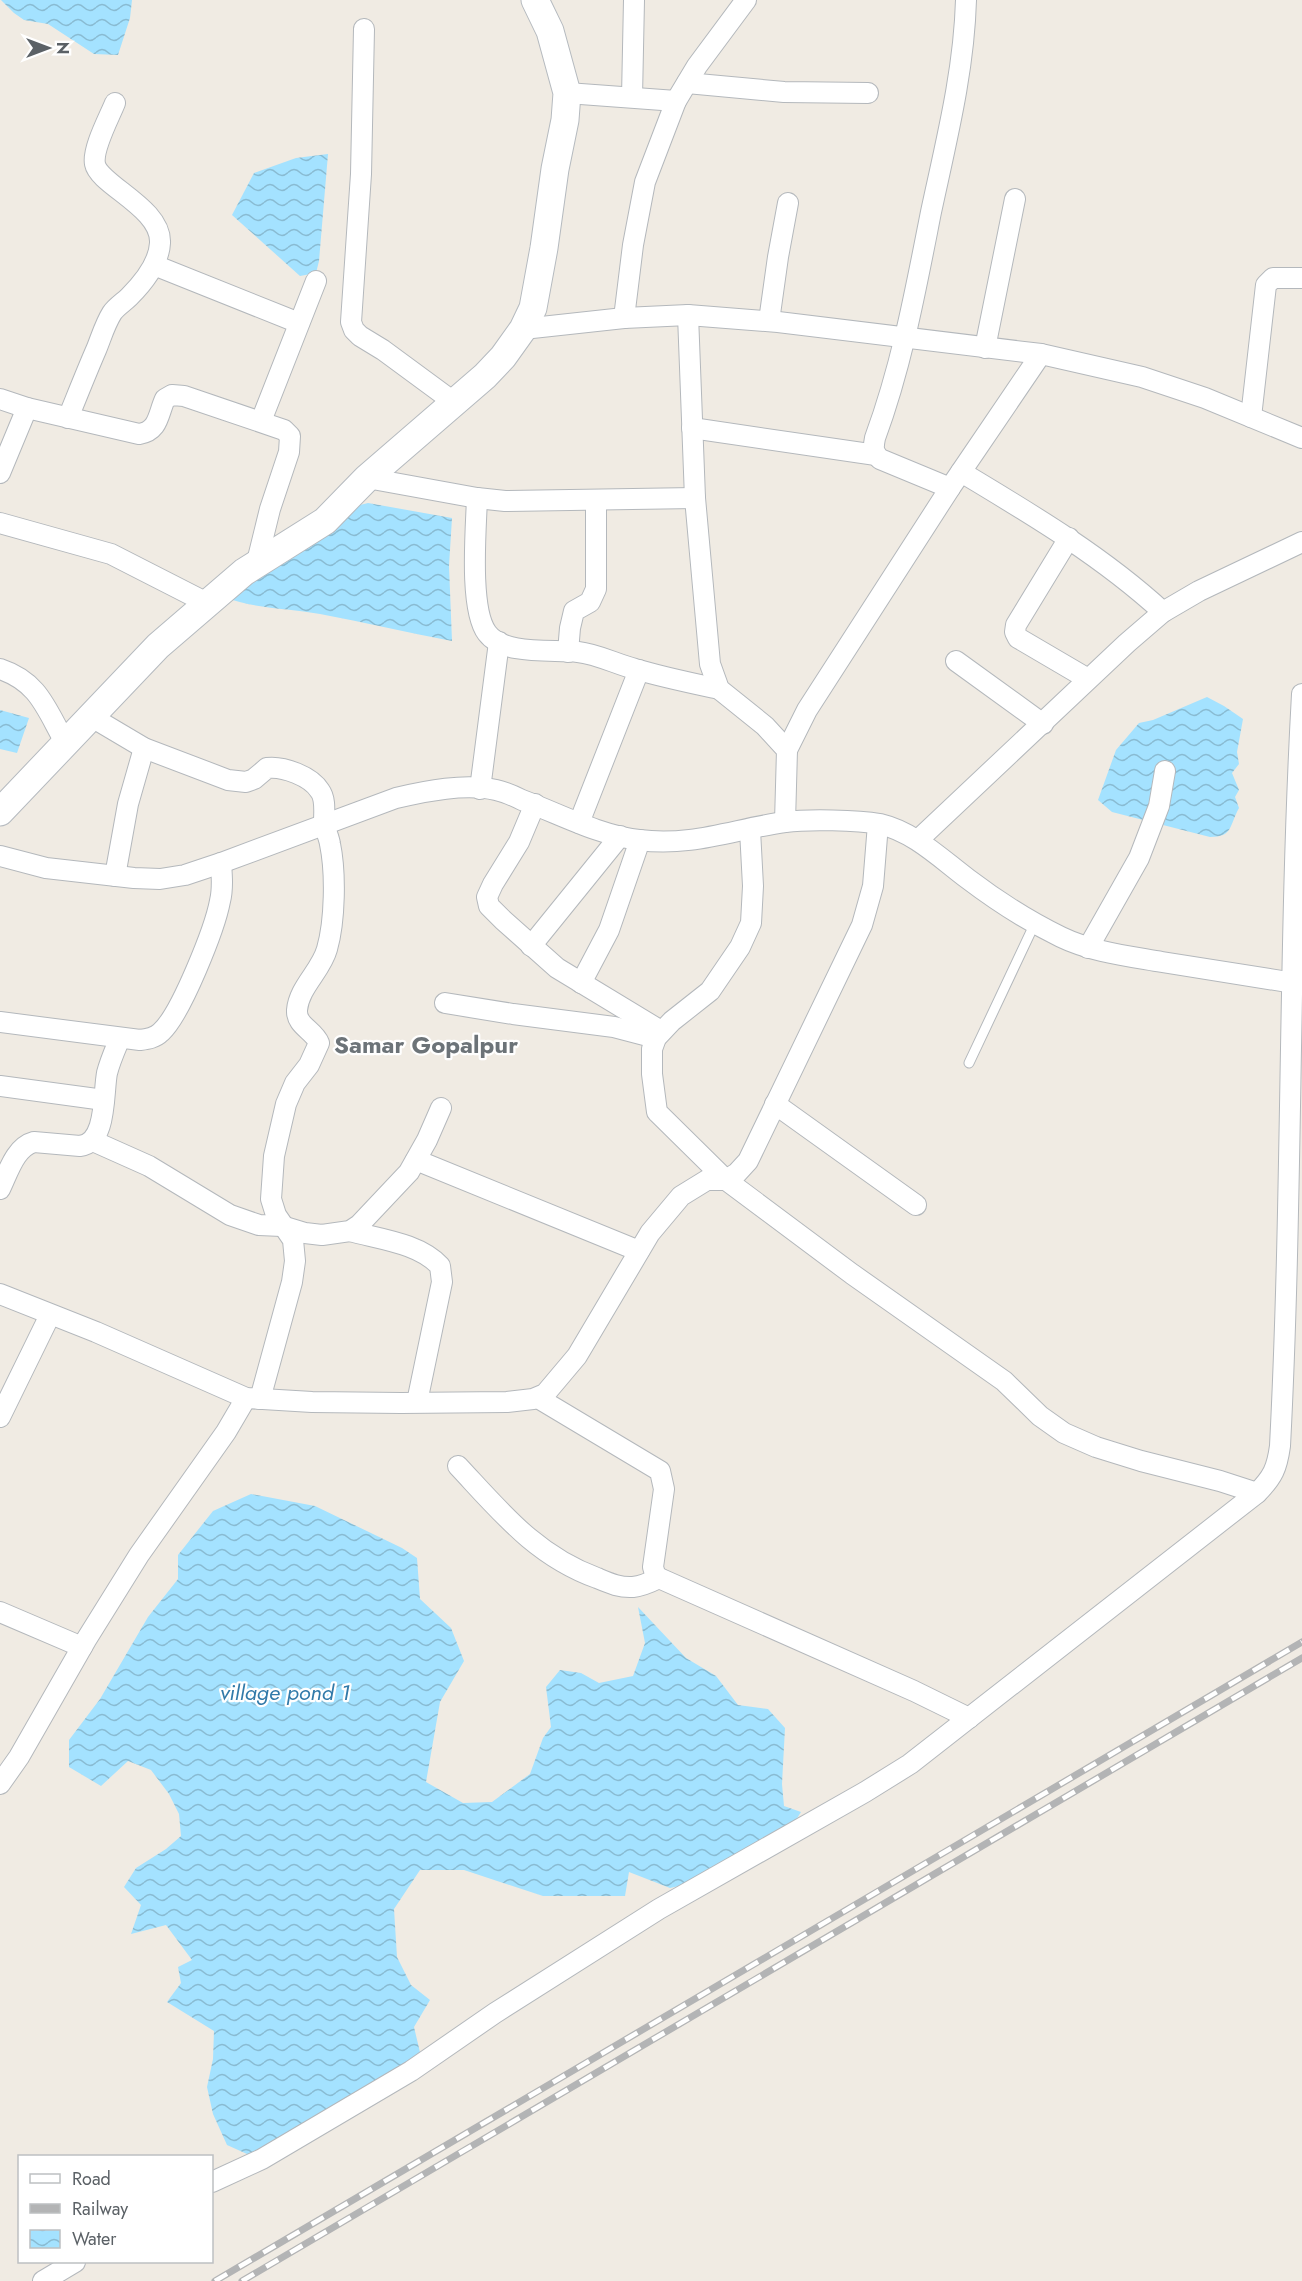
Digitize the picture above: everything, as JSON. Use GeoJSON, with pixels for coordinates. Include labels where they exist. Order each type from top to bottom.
{"type":"FeatureCollection","features":[{"type":"Feature","properties":{"kind":"street"},"geometry":{"type":"LineString","coordinates":[[0,812],[158,646],[257,562],[325,520],[367,478],[455,403],[497,363],[523,329],[533,308],[538,287],[555,169],[565,120],[567,93],[550,31],[535,0]]}},
{"type":"Feature","properties":{"kind":"street"},"geometry":{"type":"LineString","coordinates":[[632,97],[634,0]]}},
{"type":"Feature","properties":{"kind":"street"},"geometry":{"type":"LineString","coordinates":[[624,318],[633,245],[645,182],[676,101],[746,0]]}},
{"type":"Feature","properties":{"kind":"street"},"geometry":{"type":"LineString","coordinates":[[966,0],[965,35],[956,93],[906,337],[873,446],[880,459],[955,480],[1069,538],[1143,594],[1162,612]]}},
{"type":"Feature","properties":{"kind":"street"},"geometry":{"type":"LineString","coordinates":[[364,29],[361,174],[351,322],[354,330],[360,336],[383,350],[455,403]]}},
{"type":"Feature","properties":{"kind":"street"},"geometry":{"type":"LineString","coordinates":[[687,83],[784,92],[868,93]]}},
{"type":"Feature","properties":{"kind":"street"},"geometry":{"type":"LineString","coordinates":[[567,93],[676,101]]}},
{"type":"Feature","properties":{"kind":"street"},"geometry":{"type":"LineString","coordinates":[[68,418],[113,311],[142,283],[154,265],[160,241],[158,228],[126,193],[97,169],[95,162],[99,142],[115,103]]}},
{"type":"Feature","properties":{"kind":"street"},"geometry":{"type":"LineString","coordinates":[[985,348],[1015,199]]}},
{"type":"Feature","properties":{"kind":"street"},"geometry":{"type":"LineString","coordinates":[[769,321],[788,203]]}},
{"type":"Feature","properties":{"kind":"street"},"geometry":{"type":"LineString","coordinates":[[154,265],[299,323]]}},
{"type":"Feature","properties":{"kind":"street"},"geometry":{"type":"LineString","coordinates":[[1251,417],[1266,285],[1273,278],[1302,278]]}},
{"type":"Feature","properties":{"kind":"street"},"geometry":{"type":"LineString","coordinates":[[261,421],[316,281]]}},
{"type":"Feature","properties":{"kind":"street"},"geometry":{"type":"LineString","coordinates":[[523,329],[624,318],[688,315],[769,321],[1041,354],[1142,377],[1205,398],[1302,438]]}},
{"type":"Feature","properties":{"kind":"street"},"geometry":{"type":"LineString","coordinates":[[688,315],[696,498],[710,664],[719,689]]}},
{"type":"Feature","properties":{"kind":"street"},"geometry":{"type":"LineString","coordinates":[[785,822],[787,750],[807,710],[955,480],[1041,354]]}},
{"type":"Feature","properties":{"kind":"street"},"geometry":{"type":"LineString","coordinates":[[0,399],[27,408],[128,432],[148,432],[158,422],[165,399],[172,395],[184,396],[284,430],[290,436],[290,452],[270,509],[257,562]]}},
{"type":"Feature","properties":{"kind":"street"},"geometry":{"type":"LineString","coordinates":[[0,473],[27,408]]}},
{"type":"Feature","properties":{"kind":"street"},"geometry":{"type":"LineString","coordinates":[[692,428],[876,455]]}},
{"type":"Feature","properties":{"kind":"street"},"geometry":{"type":"LineString","coordinates":[[367,478],[505,501],[696,498]]}},
{"type":"Feature","properties":{"kind":"street"},"geometry":{"type":"LineString","coordinates":[[477,498],[475,548],[477,605],[481,623],[488,635],[499,642],[544,652],[578,652],[639,670],[719,689],[765,726],[787,750]]}},
{"type":"Feature","properties":{"kind":"street"},"geometry":{"type":"LineString","coordinates":[[568,652],[574,611],[590,602],[596,589],[596,500]]}},
{"type":"Feature","properties":{"kind":"street"},"geometry":{"type":"LineString","coordinates":[[0,523],[111,554],[207,603]]}},
{"type":"Feature","properties":{"kind":"street"},"geometry":{"type":"LineString","coordinates":[[1069,538],[1016,625],[1015,632],[1017,638],[1088,679]]}},
{"type":"Feature","properties":{"kind":"street"},"geometry":{"type":"LineString","coordinates":[[918,840],[1162,612],[1199,591],[1302,542]]}},
{"type":"Feature","properties":{"kind":"street"},"geometry":{"type":"LineString","coordinates":[[480,789],[499,642]]}},
{"type":"Feature","properties":{"kind":"street"},"geometry":{"type":"LineString","coordinates":[[956,661],[1043,724]]}},
{"type":"Feature","properties":{"kind":"street"},"geometry":{"type":"LineString","coordinates":[[0,669],[22,679],[34,688],[65,742]]}},
{"type":"Feature","properties":{"kind":"street"},"geometry":{"type":"LineString","coordinates":[[579,823],[639,670]]}},
{"type":"Feature","properties":{"kind":"street"},"geometry":{"type":"LineString","coordinates":[[213,2182],[262,2159],[411,2071],[495,2013],[659,1909],[901,1770],[1257,1493],[1270,1480],[1277,1465],[1280,1446],[1296,1132],[1297,1010],[1293,983],[1302,694]]}},
{"type":"Feature","properties":{"kind":"street"},"geometry":{"type":"LineString","coordinates":[[0,1784],[19,1757],[82,1647],[139,1555],[226,1432],[253,1398],[292,1282],[295,1261],[293,1240],[276,1215],[271,1199],[274,1156],[286,1104],[295,1083],[309,1065],[319,1043],[299,1020],[297,1012],[303,992],[322,963],[328,949],[331,926],[330,845],[320,790],[301,776],[279,768],[267,768],[254,779],[239,782],[144,748],[90,716]]}},
{"type":"Feature","properties":{"kind":"street"},"geometry":{"type":"LineString","coordinates":[[115,876],[128,804],[144,748]]}},
{"type":"Feature","properties":{"kind":"street"},"geometry":{"type":"LineString","coordinates":[[1088,948],[1138,858],[1159,806],[1165,771]]}},
{"type":"Feature","properties":{"kind":"street"},"geometry":{"type":"LineString","coordinates":[[0,856],[46,868],[160,879],[185,875],[221,863],[396,798],[417,793],[480,789],[495,790],[579,823],[640,840],[688,841],[785,822],[815,820],[878,824],[898,829],[918,840],[1006,906],[1062,938],[1088,948],[1293,983]]}},
{"type":"Feature","properties":{"kind":"street"},"geometry":{"type":"LineString","coordinates":[[535,804],[519,842],[487,897],[489,906],[557,968],[658,1034]]}},
{"type":"Feature","properties":{"kind":"street"},"geometry":{"type":"LineString","coordinates":[[0,1294],[253,1398],[312,1402],[507,1402],[538,1398],[557,1382],[577,1356],[650,1233],[681,1196],[707,1180],[726,1180],[737,1173],[748,1161],[837,981],[868,908],[873,886],[878,824]]}},
{"type":"Feature","properties":{"kind":"street"},"geometry":{"type":"LineString","coordinates":[[750,830],[753,908],[748,933],[710,992],[658,1034],[652,1049],[652,1074],[657,1112],[726,1180],[852,1274],[1004,1381],[1040,1416],[1064,1433],[1096,1447],[1141,1461],[1257,1493]]}},
{"type":"Feature","properties":{"kind":"street"},"geometry":{"type":"LineString","coordinates":[[531,945],[620,836]]}},
{"type":"Feature","properties":{"kind":"street"},"geometry":{"type":"LineString","coordinates":[[581,983],[613,921],[640,840]]}},
{"type":"Feature","properties":{"kind":"street"},"geometry":{"type":"LineString","coordinates":[[0,1022],[120,1038],[149,1039],[163,1030],[193,977],[213,927],[220,901],[221,863]]}},
{"type":"Feature","properties":{"kind":"street"},"geometry":{"type":"LineString","coordinates":[[445,1003],[658,1034]]}},
{"type":"Feature","properties":{"kind":"street"},"geometry":{"type":"LineString","coordinates":[[0,1189],[15,1159],[27,1144],[34,1142],[88,1146],[93,1141],[100,1127],[107,1072],[120,1038]]}},
{"type":"Feature","properties":{"kind":"street"},"geometry":{"type":"LineString","coordinates":[[0,1086],[104,1100]]}},
{"type":"Feature","properties":{"kind":"street"},"geometry":{"type":"LineString","coordinates":[[776,1104],[916,1205]]}},
{"type":"Feature","properties":{"kind":"street"},"geometry":{"type":"LineString","coordinates":[[350,1232],[359,1225],[416,1160],[441,1108]]}},
{"type":"Feature","properties":{"kind":"street"},"geometry":{"type":"LineString","coordinates":[[93,1141],[149,1166],[230,1215],[267,1227],[282,1226],[305,1233],[322,1235],[350,1232],[410,1248],[425,1254],[440,1266],[442,1282],[417,1402]]}},
{"type":"Feature","properties":{"kind":"street"},"geometry":{"type":"LineString","coordinates":[[416,1160],[639,1251]]}},
{"type":"Feature","properties":{"kind":"street"},"geometry":{"type":"LineString","coordinates":[[0,1416],[50,1315]]}},
{"type":"Feature","properties":{"kind":"street"},"geometry":{"type":"LineString","coordinates":[[538,1398],[660,1471],[664,1490],[653,1567],[659,1578],[914,1691],[969,1718]]}},
{"type":"Feature","properties":{"kind":"street"},"geometry":{"type":"LineString","coordinates":[[458,1466],[521,1534],[582,1573],[626,1587],[645,1585],[659,1578]]}},
{"type":"Feature","properties":{"kind":"street"},"geometry":{"type":"LineString","coordinates":[[0,1612],[82,1647]]}},
{"type":"Feature","properties":{"kind":"street"},"geometry":{"type":"LineString","coordinates":[[43,2281],[73,2263]]}},
{"type":"Feature","properties":{"kind":"lane"},"geometry":{"type":"LineString","coordinates":[[969,1063],[1035,923]]}},
{"type":"Feature","properties":{"kind":"water"},"geometry":{"type":"Polygon","coordinates":[[[1,0],[132,0],[130,18],[118,55],[94,54],[48,24],[24,20],[1,0]]]}},
{"type":"Feature","properties":{"kind":"water"},"geometry":{"type":"Polygon","coordinates":[[[328,154],[319,261],[316,273],[300,276],[232,215],[254,173],[296,158],[328,154]]]}},
{"type":"Feature","properties":{"kind":"water"},"geometry":{"type":"Polygon","coordinates":[[[368,503],[452,518],[449,566],[452,641],[320,614],[247,604],[224,597],[352,507],[368,503]]]}},
{"type":"Feature","properties":{"kind":"water"},"geometry":{"type":"Polygon","coordinates":[[[1207,697],[1243,719],[1237,752],[1239,764],[1232,773],[1239,790],[1235,797],[1239,808],[1227,833],[1210,837],[1112,812],[1098,800],[1116,750],[1139,723],[1153,720],[1207,697]]]}},
{"type":"Feature","properties":{"kind":"water"},"geometry":{"type":"Polygon","coordinates":[[[0,710],[29,718],[17,753],[0,749],[0,710]]]}},
{"type":"Feature","properties":{"kind":"water","name":"village pond 1"},"geometry":{"type":"Polygon","coordinates":[[[251,1494],[315,1506],[402,1548],[417,1558],[420,1599],[451,1628],[464,1661],[440,1702],[426,1782],[463,1803],[492,1802],[530,1774],[543,1738],[551,1727],[546,1687],[560,1670],[581,1673],[599,1683],[633,1676],[645,1643],[638,1607],[686,1658],[716,1676],[738,1705],[768,1709],[785,1728],[782,1784],[784,1806],[801,1812],[791,1828],[693,1883],[670,1888],[629,1872],[625,1896],[543,1896],[464,1870],[420,1870],[394,1909],[397,1957],[411,1985],[430,2000],[414,2027],[423,2065],[413,2082],[265,2162],[227,2145],[213,2114],[207,2087],[213,2059],[214,2031],[167,2002],[181,1983],[178,1967],[192,1960],[166,1925],[131,1934],[141,1905],[124,1887],[136,1868],[166,1849],[181,1836],[179,1814],[169,1794],[151,1770],[128,1761],[101,1786],[69,1767],[69,1740],[100,1699],[148,1617],[178,1579],[178,1555],[213,1511],[251,1494]]]}},
{"type":"Feature","properties":{"kind":"railway"},"geometry":{"type":"LineString","coordinates":[[215,2281],[1302,1642]]}},
{"type":"Feature","properties":{"kind":"railway"},"geometry":{"type":"LineString","coordinates":[[242,2281],[1302,1658]]}},
{"type":"Feature","properties":{"kind":"district","name":"Samar Gopalpur"},"geometry":{"type":"Point","coordinates":[426,1045]}}]}
